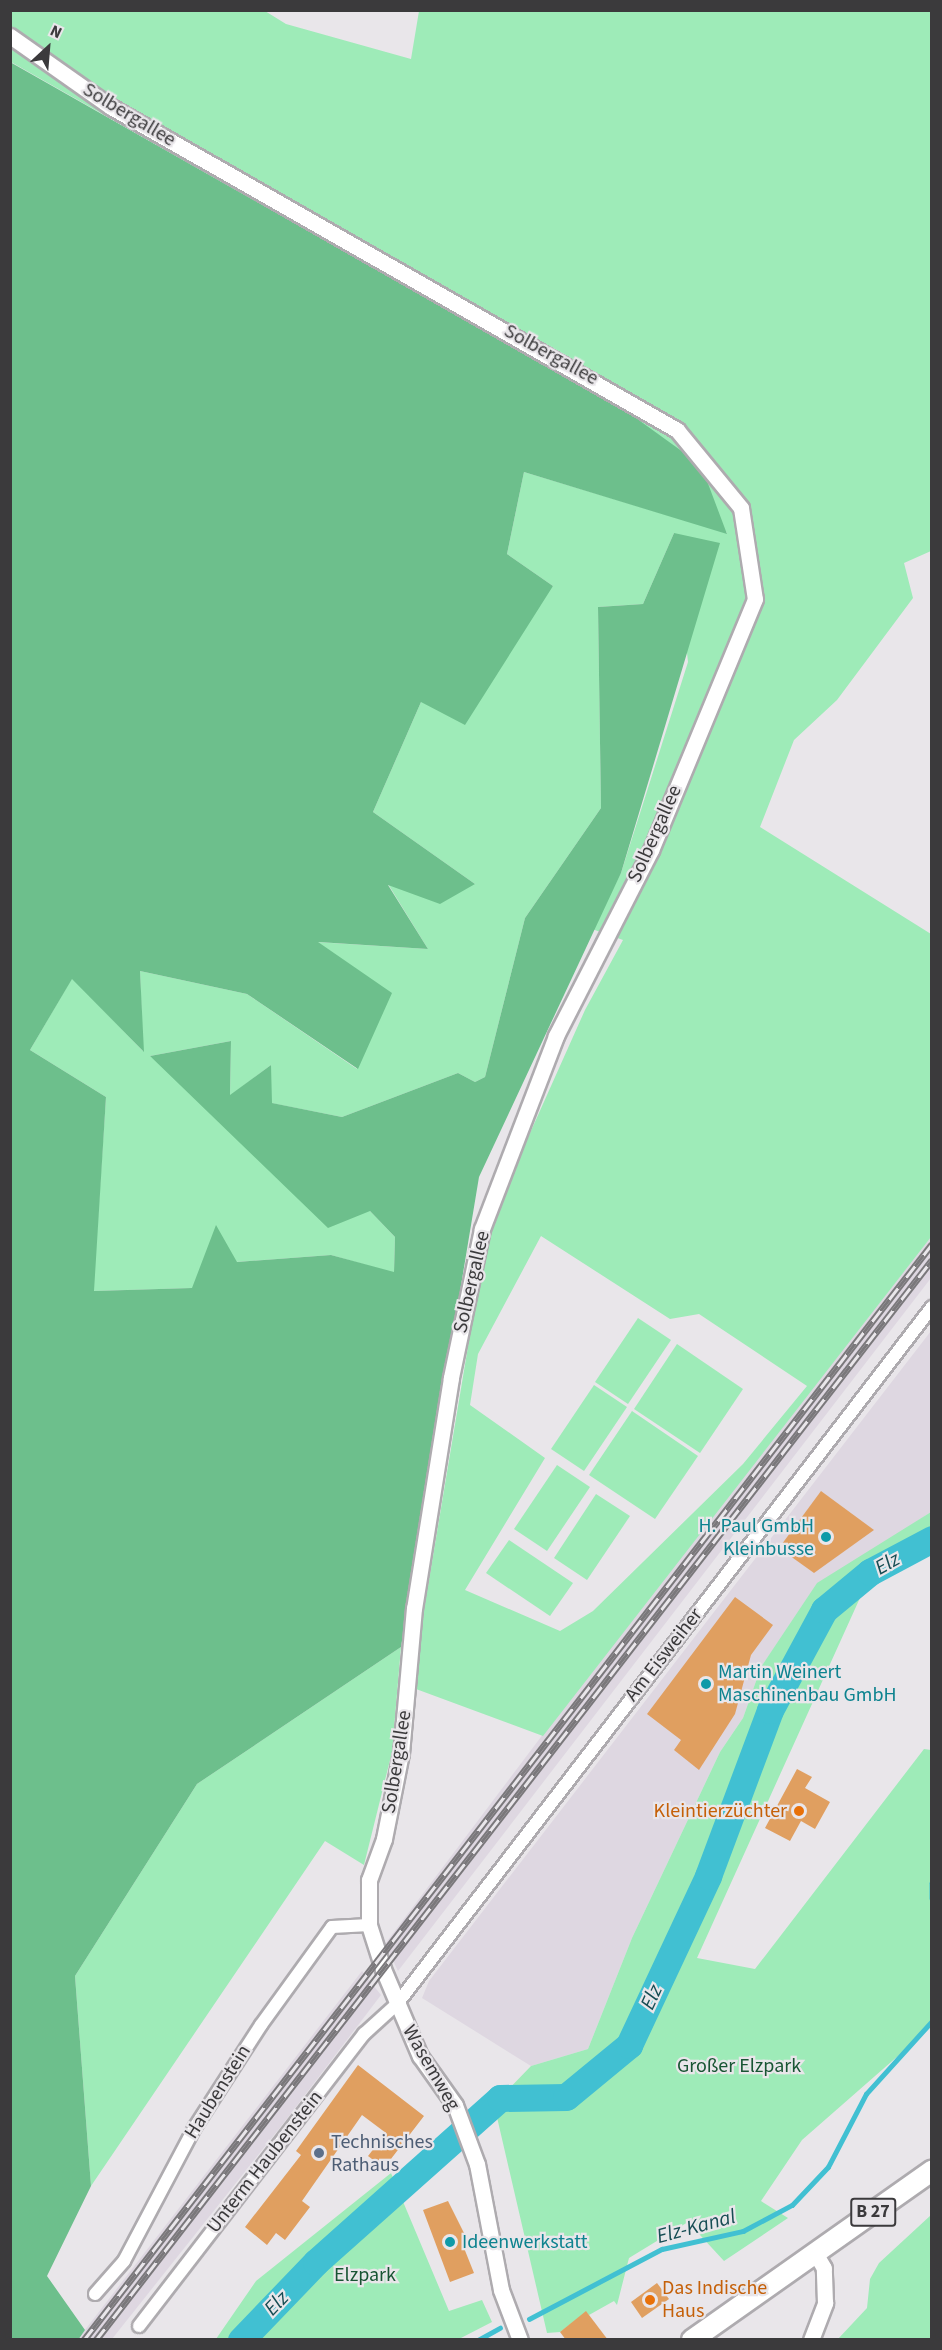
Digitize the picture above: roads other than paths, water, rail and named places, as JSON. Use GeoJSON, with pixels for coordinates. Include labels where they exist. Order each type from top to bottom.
{"type":"FeatureCollection","features":[{"type":"Feature","properties":{"kind":"main road","name":"B 27"},"geometry":{"type":"LineString","coordinates":[[692,2340],[932,2170]]}},
{"type":"Feature","properties":{"kind":"street","name":"Solbergallee"},"geometry":{"type":"LineString","coordinates":[[10,36],[111,107],[678,430],[741,508],[754,600],[651,850],[556,1036],[482,1229],[451,1378],[414,1608],[401,1753],[384,1839],[369,1881],[369,1925],[397,2004]]}},
{"type":"Feature","properties":{"kind":"street","name":"Am Eisweiher"},"geometry":{"type":"LineString","coordinates":[[397,2004],[932,1307]]}},
{"type":"Feature","properties":{"kind":"street","name":"Haubenstein"},"geometry":{"type":"LineString","coordinates":[[95,2294],[124,2261],[195,2127],[255,2034],[332,1927],[369,1925]]}},
{"type":"Feature","properties":{"kind":"street","name":"Wasemweg"},"geometry":{"type":"LineString","coordinates":[[397,2004],[420,2056],[455,2105],[477,2164],[501,2290],[520,2340]]}},
{"type":"Feature","properties":{"kind":"street","name":"Unterm Haubenstein"},"geometry":{"type":"LineString","coordinates":[[139,2326],[364,2034],[397,2004]]}},
{"type":"Feature","properties":{"kind":"street"},"geometry":{"type":"LineString","coordinates":[[811,2340],[825,2303],[824,2268],[815,2253]]}},
{"type":"Feature","properties":{"kind":"waterway","name":"Elz"},"geometry":{"type":"LineString","coordinates":[[241,2340],[316,2262],[500,2098],[566,2097],[629,2045],[708,1876],[770,1710],[824,1610],[870,1572],[932,1539]]}},
{"type":"Feature","properties":{"kind":"waterway","name":"Elz-Kanal"},"geometry":{"type":"LineString","coordinates":[[932,1883],[932,1898]]}},
{"type":"Feature","properties":{"kind":"waterway","name":"Elz-Kanal"},"geometry":{"type":"LineString","coordinates":[[529,2319],[662,2249],[743,2231],[792,2205],[828,2167],[866,2094],[932,2021]]}},
{"type":"Feature","properties":{"kind":"waterway","name":"Elz-Kanal"},"geometry":{"type":"LineString","coordinates":[[478,2340],[500,2328]]}},
{"type":"Feature","properties":{"kind":"railway"},"geometry":{"type":"LineString","coordinates":[[84,2340],[932,1244]]}},
{"type":"Feature","properties":{"kind":"railway"},"geometry":{"type":"LineString","coordinates":[[96,2340],[932,1260]]}},
{"type":"Feature","properties":{"kind":"place","name":"H. Paul GmbH Kleinbusse"},"geometry":{"type":"Point","coordinates":[826,1537]}},
{"type":"Feature","properties":{"kind":"place","name":"Martin Weinert Maschinenbau GmbH"},"geometry":{"type":"Point","coordinates":[706,1684]}},
{"type":"Feature","properties":{"kind":"place","name":"Kleintierzüchter"},"geometry":{"type":"Point","coordinates":[799,1811]}},
{"type":"Feature","properties":{"kind":"place","name":"Technisches Rathaus"},"geometry":{"type":"Point","coordinates":[319,2153]}},
{"type":"Feature","properties":{"kind":"place","name":"Ideenwerkstatt"},"geometry":{"type":"Point","coordinates":[450,2242]}},
{"type":"Feature","properties":{"kind":"place","name":"Das Indische Haus"},"geometry":{"type":"Point","coordinates":[650,2300]}},
{"type":"Feature","properties":{"kind":"park label","name":"Großer Elzpark"},"geometry":{"type":"Point","coordinates":[739,2066]}},
{"type":"Feature","properties":{"kind":"park label","name":"Elzpark"},"geometry":{"type":"Point","coordinates":[365,2275]}}]}
